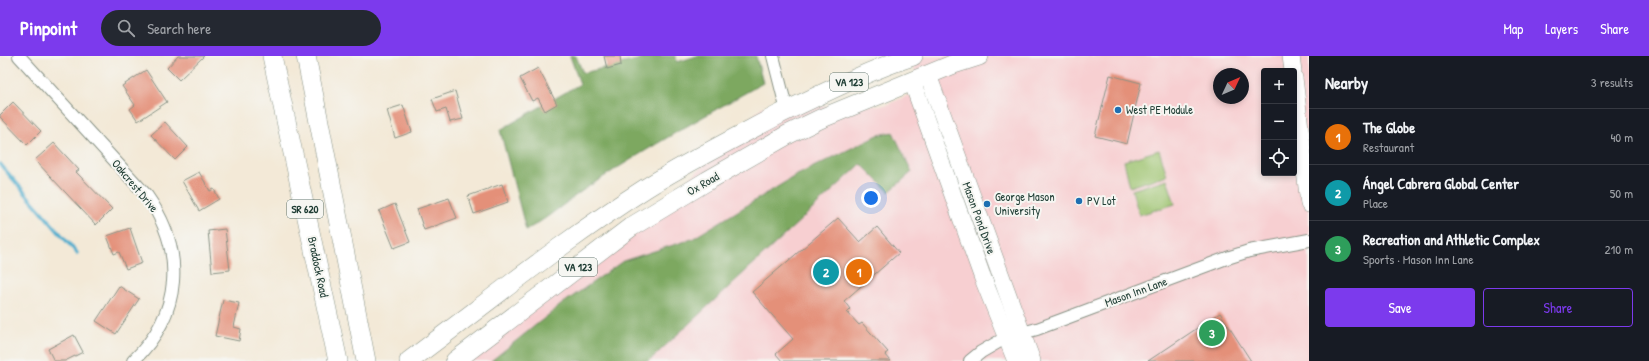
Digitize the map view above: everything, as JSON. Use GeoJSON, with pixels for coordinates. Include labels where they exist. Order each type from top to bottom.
{"type":"FeatureCollection","features":[{"type":"Feature","properties":{"kind":"main road","name":"Braddock Road"},"geometry":{"type":"LineString","coordinates":[[272,56],[338,361]]}},
{"type":"Feature","properties":{"kind":"main road","name":"SR 620"},"geometry":{"type":"LineString","coordinates":[[306,56],[366,361]]}},
{"type":"Feature","properties":{"kind":"main road","name":"VA 123"},"geometry":{"type":"LineString","coordinates":[[409,361],[568,241],[647,188],[715,148],[787,111],[862,76],[913,56]]}},
{"type":"Feature","properties":{"kind":"main road","name":"Ox Road"},"geometry":{"type":"LineString","coordinates":[[455,361],[631,227],[789,134],[820,119],[920,78],[979,56]]}},
{"type":"Feature","properties":{"kind":"main road"},"geometry":{"type":"LineString","coordinates":[[752,156],[776,135],[783,126],[787,111],[808,119],[820,119]]}},
{"type":"Feature","properties":{"kind":"street","name":"Oakcrest Drive"},"geometry":{"type":"LineString","coordinates":[[19,56],[147,196],[158,212],[165,226],[169,238],[174,269],[170,297],[161,326],[151,342],[134,361]]}},
{"type":"Feature","properties":{"kind":"street"},"geometry":{"type":"LineString","coordinates":[[773,56],[787,111]]}},
{"type":"Feature","properties":{"kind":"street"},"geometry":{"type":"LineString","coordinates":[[1291,56],[1293,68]]}},
{"type":"Feature","properties":{"kind":"street","name":"Mason Pond Drive"},"geometry":{"type":"LineString","coordinates":[[920,78],[982,276],[1014,335],[1032,361]]}},
{"type":"Feature","properties":{"kind":"street"},"geometry":{"type":"LineString","coordinates":[[1297,103],[1309,204]]}},
{"type":"Feature","properties":{"kind":"street","name":"Mason Inn Lane"},"geometry":{"type":"LineString","coordinates":[[970,361],[981,352],[1014,335],[1234,256],[1249,251],[1309,240]]}},
{"type":"Feature","properties":{"kind":"street","name":"Mason Pond Drive"},"geometry":{"type":"LineString","coordinates":[[1014,335],[1016,361]]}},
{"type":"Feature","properties":{"kind":"shaded area","name":"George Mason University"},"geometry":{"type":"Polygon","coordinates":[[[910,56],[1309,56],[1309,361],[464,361],[634,234],[762,107],[886,105],[921,90],[910,56]]]}},
{"type":"Feature","properties":{"kind":"green space"},"geometry":{"type":"Polygon","coordinates":[[[570,56],[576,56],[583,73],[653,56],[675,56],[677,62],[697,56],[756,56],[763,83],[636,157],[526,230],[500,130],[580,84],[570,56]]]}},
{"type":"Feature","properties":{"kind":"green space"},"geometry":{"type":"Polygon","coordinates":[[[893,132],[912,172],[889,192],[861,164],[649,361],[491,361],[562,304],[623,261],[692,239],[795,176],[878,135],[893,132]]]}},
{"type":"Feature","properties":{"kind":"green space"},"geometry":{"type":"Polygon","coordinates":[[[1159,150],[1167,175],[1130,187],[1124,161],[1159,150]]]}},
{"type":"Feature","properties":{"kind":"green space"},"geometry":{"type":"Polygon","coordinates":[[[1167,179],[1175,204],[1139,215],[1132,190],[1167,179]]]}},
{"type":"Feature","properties":{"kind":"building"},"geometry":{"type":"Polygon","coordinates":[[[178,56],[204,56],[179,80],[167,68],[178,56]]]}},
{"type":"Feature","properties":{"kind":"building"},"geometry":{"type":"Polygon","coordinates":[[[604,56],[620,56],[621,65],[607,69],[604,56]]]}},
{"type":"Feature","properties":{"kind":"building"},"geometry":{"type":"Polygon","coordinates":[[[538,68],[557,104],[545,111],[538,98],[532,101],[520,78],[538,68]]]}},
{"type":"Feature","properties":{"kind":"building"},"geometry":{"type":"Polygon","coordinates":[[[146,70],[167,102],[138,121],[130,109],[135,105],[122,86],[146,70]]]}},
{"type":"Feature","properties":{"kind":"building","name":"West PE Module"},"geometry":{"type":"Polygon","coordinates":[[[1110,75],[1141,83],[1127,144],[1095,136],[1110,75]]]}},
{"type":"Feature","properties":{"kind":"building"},"geometry":{"type":"Polygon","coordinates":[[[455,91],[463,119],[450,122],[446,109],[437,112],[432,99],[455,91]]]}},
{"type":"Feature","properties":{"kind":"building"},"geometry":{"type":"Polygon","coordinates":[[[13,102],[41,131],[27,145],[0,117],[0,115],[13,102]]]}},
{"type":"Feature","properties":{"kind":"building"},"geometry":{"type":"Polygon","coordinates":[[[403,105],[412,132],[395,138],[387,110],[403,105]]]}},
{"type":"Feature","properties":{"kind":"building"},"geometry":{"type":"Polygon","coordinates":[[[165,122],[188,147],[175,160],[151,135],[165,122]]]}},
{"type":"Feature","properties":{"kind":"building"},"geometry":{"type":"Polygon","coordinates":[[[54,143],[79,170],[76,172],[112,209],[96,225],[35,160],[54,143]]]}},
{"type":"Feature","properties":{"kind":"building"},"geometry":{"type":"Polygon","coordinates":[[[199,172],[210,191],[214,189],[219,199],[199,211],[182,181],[199,172]]]}},
{"type":"Feature","properties":{"kind":"building"},"geometry":{"type":"Polygon","coordinates":[[[502,184],[508,202],[474,214],[468,196],[502,184]]]}},
{"type":"Feature","properties":{"kind":"building"},"geometry":{"type":"Polygon","coordinates":[[[449,198],[457,218],[424,230],[417,209],[449,198]]]}},
{"type":"Feature","properties":{"kind":"building"},"geometry":{"type":"Polygon","coordinates":[[[395,204],[410,242],[394,248],[379,211],[395,204]]]}},
{"type":"Feature","properties":{"kind":"building"},"geometry":{"type":"Polygon","coordinates":[[[838,218],[860,242],[877,227],[899,253],[844,301],[850,309],[847,312],[859,325],[862,323],[888,352],[885,354],[891,361],[782,361],[776,354],[793,339],[752,292],[838,218]]]}},
{"type":"Feature","properties":{"kind":"building"},"geometry":{"type":"Polygon","coordinates":[[[130,228],[142,263],[126,269],[119,252],[114,254],[107,236],[130,228]]]}},
{"type":"Feature","properties":{"kind":"building"},"geometry":{"type":"Polygon","coordinates":[[[225,229],[230,270],[212,272],[208,231],[225,229]]]}},
{"type":"Feature","properties":{"kind":"building"},"geometry":{"type":"Polygon","coordinates":[[[119,286],[139,299],[116,334],[96,321],[119,286]]]}},
{"type":"Feature","properties":{"kind":"building"},"geometry":{"type":"Polygon","coordinates":[[[223,300],[239,303],[234,327],[241,329],[239,341],[215,336],[223,300]]]}},
{"type":"Feature","properties":{"kind":"building"},"geometry":{"type":"Polygon","coordinates":[[[1220,313],[1251,361],[1148,361],[1220,313]]]}},
{"type":"Feature","properties":{"kind":"building"},"geometry":{"type":"Polygon","coordinates":[[[74,335],[83,352],[65,361],[54,361],[48,349],[74,335]]]}},
{"type":"Feature","properties":{"kind":"waterway"},"geometry":{"type":"LineString","coordinates":[[0,164],[77,253]]}},
{"type":"Feature","properties":{"kind":"place","name":"West PE Module"},"geometry":{"type":"Point","coordinates":[1118,110]}},
{"type":"Feature","properties":{"kind":"place","name":"PV Lot"},"geometry":{"type":"Point","coordinates":[1079,201]}},
{"type":"Feature","properties":{"kind":"place","name":"George Mason University"},"geometry":{"type":"Point","coordinates":[987,204]}},
{"type":"Feature","properties":{"kind":"place","name":"Ángel Cabrera Global Center"},"geometry":{"type":"Point","coordinates":[826,272]}},
{"type":"Feature","properties":{"kind":"place","name":"The Globe"},"geometry":{"type":"Point","coordinates":[859,272]}},
{"type":"Feature","properties":{"kind":"place","name":"Recreation and Athletic Complex"},"geometry":{"type":"Point","coordinates":[1212,333]}}]}
